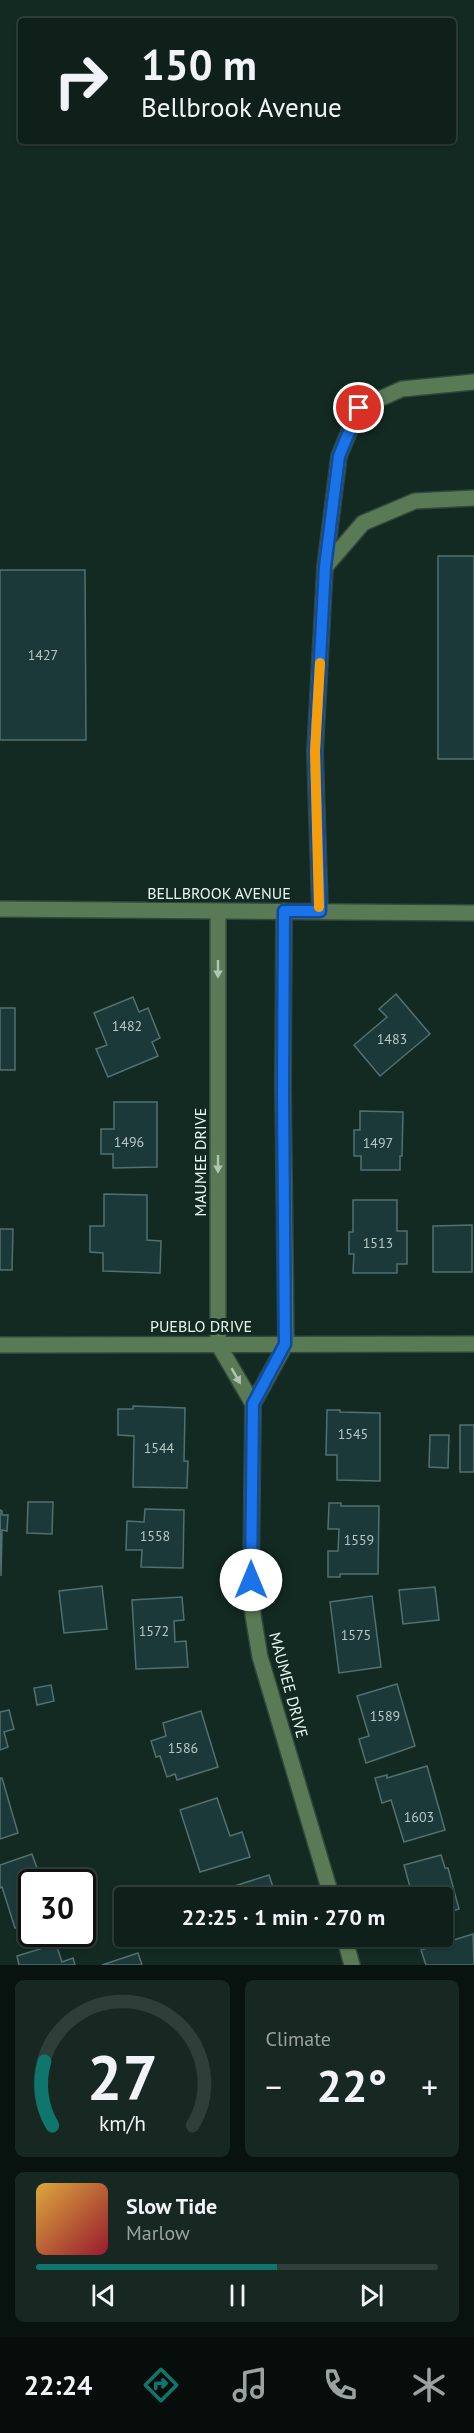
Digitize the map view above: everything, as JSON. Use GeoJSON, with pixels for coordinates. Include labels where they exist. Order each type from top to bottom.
{"type":"FeatureCollection","features":[{"type":"Feature","properties":{"kind":"street"},"geometry":{"type":"LineString","coordinates":[[320,911],[315,751],[325,567],[339,456],[359,408],[402,389],[474,382]]}},
{"type":"Feature","properties":{"kind":"street"},"geometry":{"type":"LineString","coordinates":[[325,567],[363,523],[415,501],[474,498]]}},
{"type":"Feature","properties":{"kind":"street","name":"BELLBROOK AVENUE"},"geometry":{"type":"LineString","coordinates":[[0,909],[474,913]]}},
{"type":"Feature","properties":{"kind":"street","name":"MAUMEE DRIVE"},"geometry":{"type":"LineString","coordinates":[[218,911],[218,1344]]}},
{"type":"Feature","properties":{"kind":"street","name":"MAUMEE DRIVE"},"geometry":{"type":"LineString","coordinates":[[284,911],[285,1344],[253,1404],[251,1580],[253,1615],[260,1657],[329,1887]]}},
{"type":"Feature","properties":{"kind":"street"},"geometry":{"type":"LineString","coordinates":[[218,1344],[253,1404]]}},
{"type":"Feature","properties":{"kind":"street","name":"PUEBLO DRIVE"},"geometry":{"type":"LineString","coordinates":[[0,1345],[474,1344]]}},
{"type":"Feature","properties":{"kind":"street"},"geometry":{"type":"LineString","coordinates":[[347,1947],[352,1965]]}},
{"type":"Feature","properties":{"kind":"building"},"geometry":{"type":"Polygon","coordinates":[[[438,556],[474,556],[474,759],[438,759],[438,556]]]}},
{"type":"Feature","properties":{"kind":"building"},"geometry":{"type":"Polygon","coordinates":[[[0,570],[85,570],[86,740],[0,740],[0,570]]]}},
{"type":"Feature","properties":{"kind":"building"},"geometry":{"type":"Polygon","coordinates":[[[396,994],[430,1034],[380,1076],[354,1045],[387,1017],[379,1009],[396,994]]]}},
{"type":"Feature","properties":{"kind":"building"},"geometry":{"type":"Polygon","coordinates":[[[133,997],[139,1012],[148,1008],[160,1038],[152,1042],[158,1056],[108,1077],[96,1049],[107,1045],[94,1013],[133,997]]]}},
{"type":"Feature","properties":{"kind":"building"},"geometry":{"type":"Polygon","coordinates":[[[0,1008],[15,1008],[15,1070],[0,1070],[0,1008]]]}},
{"type":"Feature","properties":{"kind":"building"},"geometry":{"type":"Polygon","coordinates":[[[114,1102],[157,1102],[157,1167],[113,1168],[113,1154],[101,1154],[101,1129],[114,1129],[114,1102]]]}},
{"type":"Feature","properties":{"kind":"building"},"geometry":{"type":"Polygon","coordinates":[[[360,1111],[403,1112],[400,1170],[361,1170],[361,1156],[354,1156],[354,1130],[360,1130],[360,1111]]]}},
{"type":"Feature","properties":{"kind":"building"},"geometry":{"type":"Polygon","coordinates":[[[104,1194],[147,1195],[147,1240],[161,1241],[160,1273],[103,1271],[103,1253],[90,1252],[90,1226],[104,1226],[104,1194]]]}},
{"type":"Feature","properties":{"kind":"building"},"geometry":{"type":"Polygon","coordinates":[[[353,1200],[397,1200],[397,1231],[407,1231],[407,1264],[397,1264],[397,1273],[353,1273],[354,1254],[349,1254],[349,1232],[353,1232],[353,1200]]]}},
{"type":"Feature","properties":{"kind":"building"},"geometry":{"type":"Polygon","coordinates":[[[472,1225],[472,1272],[433,1272],[433,1226],[472,1225]]]}},
{"type":"Feature","properties":{"kind":"building"},"geometry":{"type":"Polygon","coordinates":[[[0,1229],[13,1229],[12,1270],[0,1270],[0,1229]]]}},
{"type":"Feature","properties":{"kind":"building"},"geometry":{"type":"Polygon","coordinates":[[[133,1406],[185,1408],[184,1461],[188,1461],[187,1488],[133,1487],[134,1436],[118,1435],[118,1409],[133,1409],[133,1406]]]}},
{"type":"Feature","properties":{"kind":"building"},"geometry":{"type":"Polygon","coordinates":[[[327,1410],[380,1413],[380,1481],[337,1480],[337,1455],[326,1455],[327,1410]]]}},
{"type":"Feature","properties":{"kind":"building"},"geometry":{"type":"Polygon","coordinates":[[[460,1425],[474,1425],[474,1472],[460,1472],[460,1425]]]}},
{"type":"Feature","properties":{"kind":"building"},"geometry":{"type":"Polygon","coordinates":[[[430,1435],[449,1435],[448,1468],[429,1467],[430,1435]]]}},
{"type":"Feature","properties":{"kind":"building"},"geometry":{"type":"Polygon","coordinates":[[[28,1502],[53,1502],[52,1534],[27,1533],[28,1502]]]}},
{"type":"Feature","properties":{"kind":"building"},"geometry":{"type":"Polygon","coordinates":[[[329,1503],[341,1503],[341,1506],[379,1506],[378,1574],[340,1574],[340,1577],[328,1577],[328,1551],[338,1551],[339,1529],[328,1529],[329,1503]]]}},
{"type":"Feature","properties":{"kind":"building"},"geometry":{"type":"Polygon","coordinates":[[[145,1509],[184,1510],[183,1568],[141,1567],[142,1550],[126,1550],[127,1521],[144,1522],[145,1509]]]}},
{"type":"Feature","properties":{"kind":"building"},"geometry":{"type":"Polygon","coordinates":[[[0,1510],[2,1515],[8,1515],[7,1531],[2,1530],[1,1576],[0,1510]]]}},
{"type":"Feature","properties":{"kind":"building"},"geometry":{"type":"Polygon","coordinates":[[[102,1586],[107,1629],[64,1633],[59,1591],[102,1586]]]}},
{"type":"Feature","properties":{"kind":"building"},"geometry":{"type":"Polygon","coordinates":[[[435,1587],[439,1620],[403,1624],[399,1590],[435,1587]]]}},
{"type":"Feature","properties":{"kind":"building"},"geometry":{"type":"Polygon","coordinates":[[[372,1596],[381,1667],[339,1673],[330,1602],[372,1596]]]}},
{"type":"Feature","properties":{"kind":"building"},"geometry":{"type":"Polygon","coordinates":[[[182,1597],[184,1620],[174,1621],[175,1642],[186,1641],[188,1667],[136,1669],[132,1600],[182,1597]]]}},
{"type":"Feature","properties":{"kind":"building"},"geometry":{"type":"Polygon","coordinates":[[[397,1684],[415,1746],[366,1763],[359,1739],[369,1736],[357,1696],[397,1684]]]}},
{"type":"Feature","properties":{"kind":"building"},"geometry":{"type":"Polygon","coordinates":[[[51,1685],[54,1701],[37,1705],[34,1688],[51,1685]]]}},
{"type":"Feature","properties":{"kind":"building"},"geometry":{"type":"Polygon","coordinates":[[[9,1710],[14,1729],[4,1732],[8,1747],[0,1750],[0,1712],[9,1710]]]}},
{"type":"Feature","properties":{"kind":"building"},"geometry":{"type":"Polygon","coordinates":[[[201,1711],[218,1767],[177,1780],[175,1774],[167,1777],[160,1756],[156,1757],[151,1741],[166,1736],[163,1723],[201,1711]]]}},
{"type":"Feature","properties":{"kind":"building"},"geometry":{"type":"Polygon","coordinates":[[[427,1766],[445,1830],[404,1842],[391,1800],[382,1803],[375,1778],[387,1775],[387,1778],[427,1766]]]}},
{"type":"Feature","properties":{"kind":"building"},"geometry":{"type":"Polygon","coordinates":[[[0,1778],[2,1778],[18,1833],[0,1839],[0,1778]]]}},
{"type":"Feature","properties":{"kind":"building"},"geometry":{"type":"Polygon","coordinates":[[[217,1798],[230,1836],[242,1832],[250,1857],[200,1872],[180,1810],[217,1798]]]}},
{"type":"Feature","properties":{"kind":"building"},"geometry":{"type":"Polygon","coordinates":[[[32,1854],[37,1869],[18,1869],[18,1927],[15,1928],[2,1887],[0,1888],[0,1865],[32,1854]]]}},
{"type":"Feature","properties":{"kind":"building"},"geometry":{"type":"Polygon","coordinates":[[[441,1855],[445,1868],[448,1868],[459,1909],[453,1911],[453,1887],[410,1887],[404,1865],[441,1855]]]}},
{"type":"Feature","properties":{"kind":"building"},"geometry":{"type":"Polygon","coordinates":[[[269,1875],[273,1887],[232,1887],[269,1875]]]}},
{"type":"Feature","properties":{"kind":"building"},"geometry":{"type":"Polygon","coordinates":[[[473,1934],[474,1965],[426,1965],[421,1950],[431,1947],[453,1947],[453,1940],[473,1934]]]}},
{"type":"Feature","properties":{"kind":"building"},"geometry":{"type":"Polygon","coordinates":[[[46,1947],[57,1947],[62,1962],[73,1958],[75,1965],[19,1965],[17,1956],[46,1947]]]}},
{"type":"Feature","properties":{"kind":"building"},"geometry":{"type":"Polygon","coordinates":[[[138,1953],[142,1965],[102,1965],[138,1953]]]}},
{"type":"Feature","properties":{"kind":"slow traffic"},"geometry":{"type":"LineString","coordinates":[[319,907],[315,751],[320,663]]}},
{"type":"Feature","properties":{"kind":"route"},"geometry":{"type":"LineString","coordinates":[[251,1580],[253,1404],[285,1344],[284,911],[320,911],[315,751],[325,567],[339,456],[359,408]]}}]}
